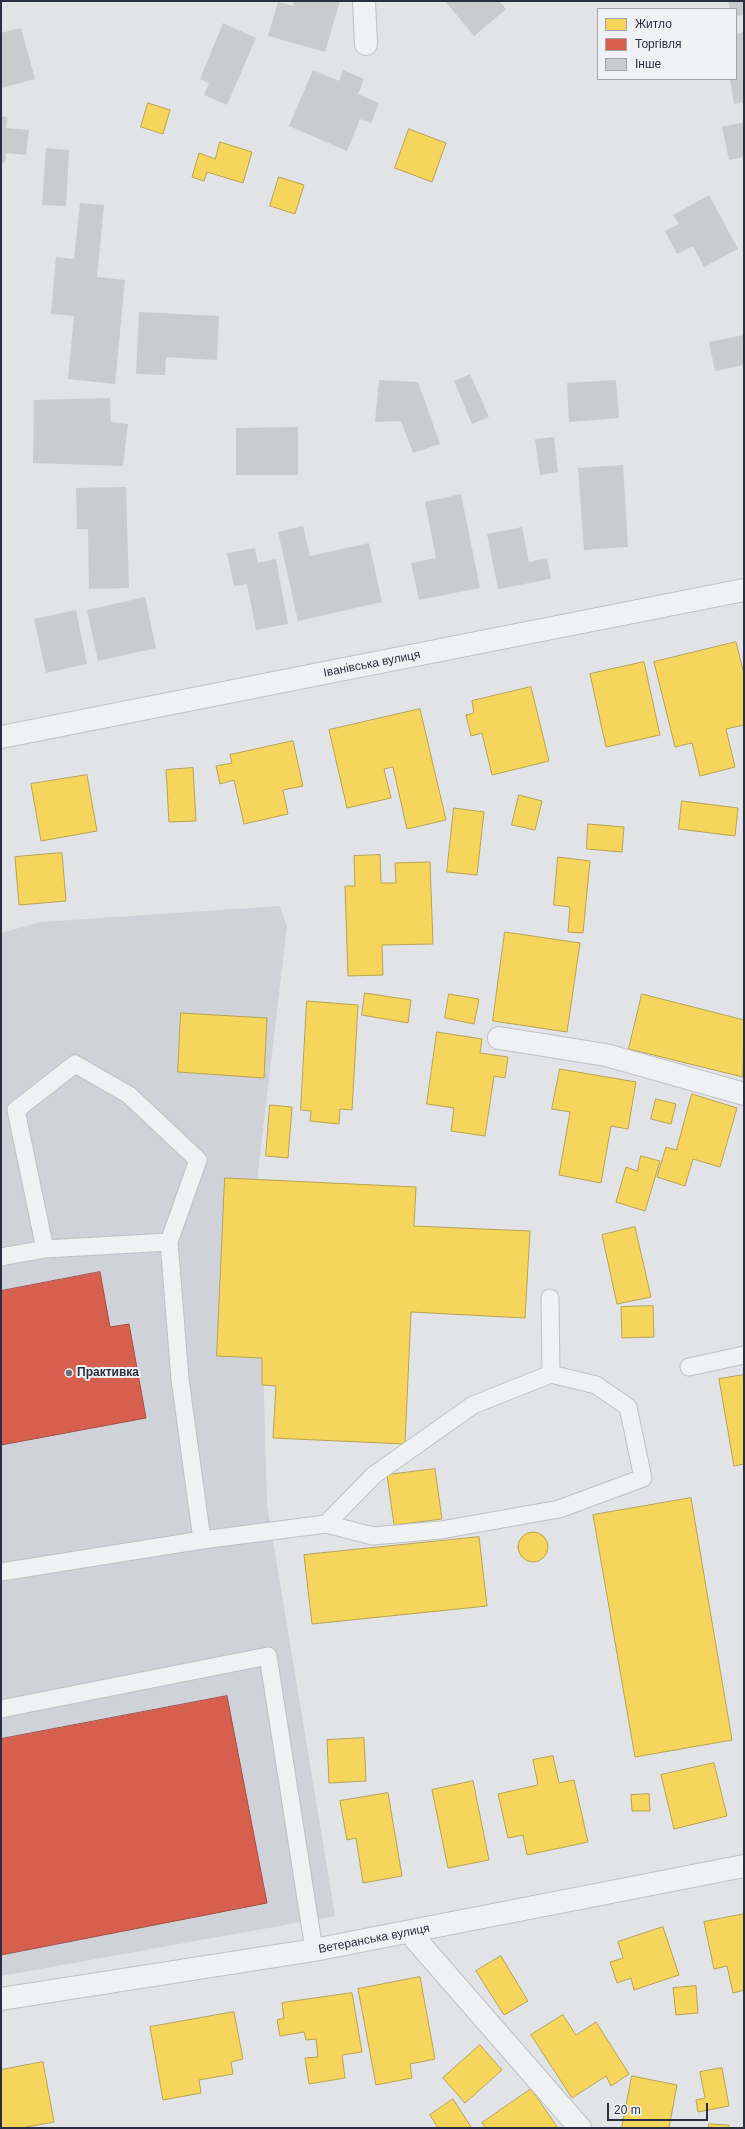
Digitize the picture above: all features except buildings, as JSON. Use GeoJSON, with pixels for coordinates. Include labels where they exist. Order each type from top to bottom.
{"type":"FeatureCollection","features":[{"type":"Feature","properties":{"kind":"street"},"geometry":{"type":"LineString","coordinates":[[364,1],[366,44]]}},
{"type":"Feature","properties":{"kind":"street","name":"Іванівська вулиця"},"geometry":{"type":"LineString","coordinates":[[1,737],[744,590]]}},
{"type":"Feature","properties":{"kind":"street"},"geometry":{"type":"LineString","coordinates":[[498,1038],[606,1055],[744,1094]]}},
{"type":"Feature","properties":{"kind":"street","name":"Ветеранська вулиця"},"geometry":{"type":"LineString","coordinates":[[1,1999],[314,1950],[410,1933],[744,1866]]}},
{"type":"Feature","properties":{"kind":"street"},"geometry":{"type":"LineString","coordinates":[[410,1933],[580,2128]]}},
{"type":"Feature","properties":{"kind":"lane"},"geometry":{"type":"LineString","coordinates":[[45,1249],[16,1110],[75,1064],[129,1095],[198,1160],[168,1242],[180,1379],[202,1540]]}},
{"type":"Feature","properties":{"kind":"lane"},"geometry":{"type":"LineString","coordinates":[[1,1257],[45,1249],[168,1242]]}},
{"type":"Feature","properties":{"kind":"lane"},"geometry":{"type":"LineString","coordinates":[[550,1298],[551,1374]]}},
{"type":"Feature","properties":{"kind":"lane"},"geometry":{"type":"LineString","coordinates":[[689,1367],[744,1355]]}},
{"type":"Feature","properties":{"kind":"lane"},"geometry":{"type":"LineString","coordinates":[[1,1572],[202,1540],[326,1524],[373,1536],[441,1530],[559,1509],[643,1478],[628,1407],[596,1385],[551,1374],[473,1405],[374,1475],[326,1524]]}},
{"type":"Feature","properties":{"kind":"lane"},"geometry":{"type":"LineString","coordinates":[[1,1709],[268,1656],[314,1950]]}},
{"type":"Feature","properties":{"kind":"shaded area"},"geometry":{"type":"Polygon","coordinates":[[[280,906],[287,926],[258,1172],[267,1504],[335,1916],[1,1976],[1,933],[41,922],[280,906]]]}},
{"type":"Feature","properties":{"kind":"place","name":"Практивка"},"geometry":{"type":"Point","coordinates":[69,1373]}}]}
